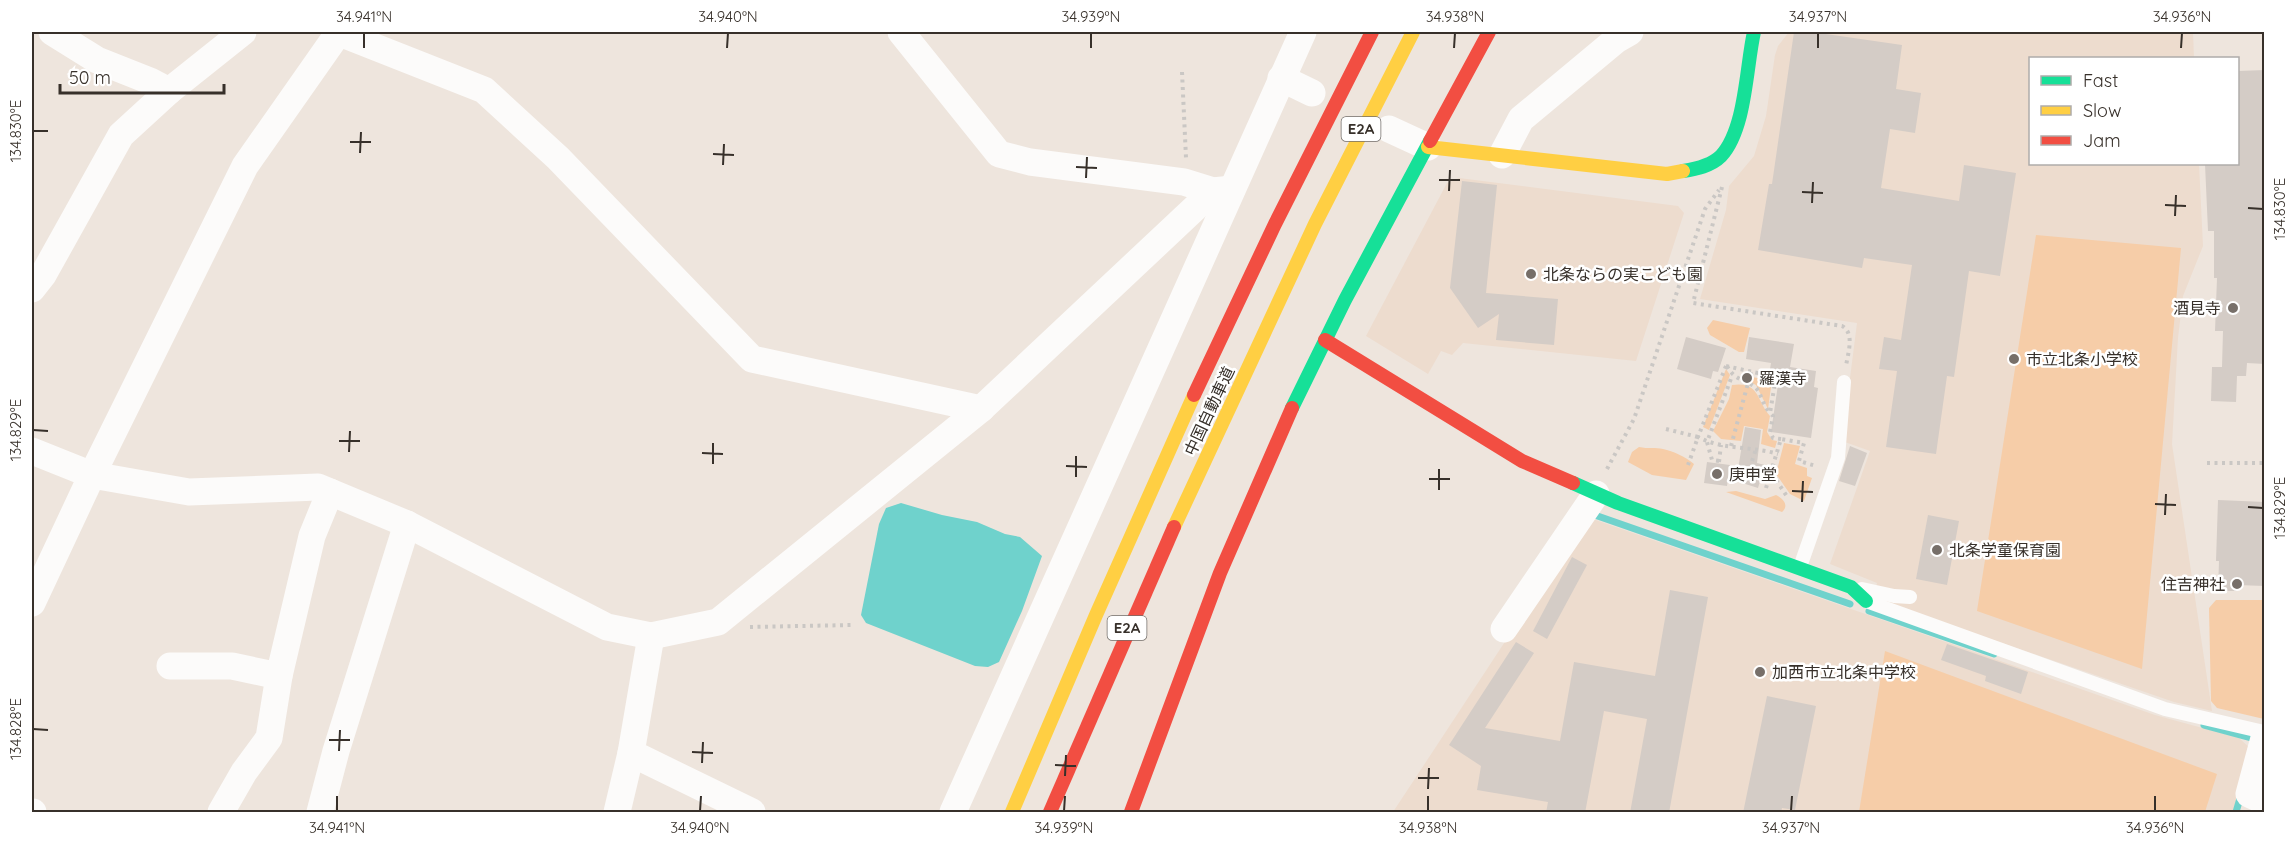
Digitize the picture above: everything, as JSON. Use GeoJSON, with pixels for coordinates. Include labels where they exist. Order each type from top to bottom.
{"type":"FeatureCollection","features":[{"type":"Feature","properties":{"kind":"main road","name":"中国自動車道"},"geometry":{"type":"LineString","coordinates":[[1012,813],[1136,525],[1311,147],[1372,32]]}},
{"type":"Feature","properties":{"kind":"main road","name":"中国自動車道"},"geometry":{"type":"LineString","coordinates":[[1050,813],[1126,630],[1222,421],[1348,156],[1413,32]]}},
{"type":"Feature","properties":{"kind":"main road"},"geometry":{"type":"LineString","coordinates":[[1131,813],[1180,675],[1262,475],[1325,340],[1489,32]]}},
{"type":"Feature","properties":{"kind":"main road"},"geometry":{"type":"LineString","coordinates":[[1428,147],[1667,174],[1695,169],[1721,157],[1733,139],[1754,32]]}},
{"type":"Feature","properties":{"kind":"main road"},"geometry":{"type":"LineString","coordinates":[[1325,340],[1522,461],[1596,494],[1851,587],[1866,601]]}},
{"type":"Feature","properties":{"kind":"street"},"geometry":{"type":"LineString","coordinates":[[52,32],[97,60],[169,91]]}},
{"type":"Feature","properties":{"kind":"street"},"geometry":{"type":"LineString","coordinates":[[32,289],[43,275],[121,135],[169,91],[243,32]]}},
{"type":"Feature","properties":{"kind":"street"},"geometry":{"type":"LineString","coordinates":[[32,603],[244,166],[338,32],[484,90],[558,158],[752,359],[981,409]]}},
{"type":"Feature","properties":{"kind":"street"},"geometry":{"type":"LineString","coordinates":[[901,32],[999,154],[1030,162],[1184,182],[1222,190]]}},
{"type":"Feature","properties":{"kind":"street"},"geometry":{"type":"LineString","coordinates":[[953,813],[1222,190],[1303,32]]}},
{"type":"Feature","properties":{"kind":"street"},"geometry":{"type":"LineString","coordinates":[[1502,155],[1521,119],[1616,40],[1630,32]]}},
{"type":"Feature","properties":{"kind":"street"},"geometry":{"type":"LineString","coordinates":[[1281,78],[1312,93]]}},
{"type":"Feature","properties":{"kind":"street"},"geometry":{"type":"LineString","coordinates":[[1389,129],[1428,147]]}},
{"type":"Feature","properties":{"kind":"street"},"geometry":{"type":"LineString","coordinates":[[32,451],[92,476],[189,492],[318,487],[406,524],[607,627],[651,636],[718,622],[981,409],[1222,190]]}},
{"type":"Feature","properties":{"kind":"street"},"geometry":{"type":"LineString","coordinates":[[221,813],[244,772],[269,738],[279,676],[312,536],[330,492]]}},
{"type":"Feature","properties":{"kind":"street"},"geometry":{"type":"LineString","coordinates":[[1504,629],[1596,494]]}},
{"type":"Feature","properties":{"kind":"street"},"geometry":{"type":"LineString","coordinates":[[320,813],[336,751],[406,524]]}},
{"type":"Feature","properties":{"kind":"street"},"geometry":{"type":"LineString","coordinates":[[618,813],[651,636]]}},
{"type":"Feature","properties":{"kind":"street"},"geometry":{"type":"LineString","coordinates":[[170,666],[232,666],[279,676]]}},
{"type":"Feature","properties":{"kind":"street"},"geometry":{"type":"LineString","coordinates":[[2265,738],[2249,794],[2265,801]]}},
{"type":"Feature","properties":{"kind":"street"},"geometry":{"type":"LineString","coordinates":[[631,753],[752,813]]}},
{"type":"Feature","properties":{"kind":"lane"},"geometry":{"type":"LineString","coordinates":[[1800,567],[1838,458],[1844,382]]}},
{"type":"Feature","properties":{"kind":"lane"},"geometry":{"type":"LineString","coordinates":[[1851,587],[1910,597]]}},
{"type":"Feature","properties":{"kind":"lane"},"geometry":{"type":"LineString","coordinates":[[1866,601],[2165,709],[2265,732]]}},
{"type":"Feature","properties":{"kind":"path"},"geometry":{"type":"LineString","coordinates":[[1182,72],[1187,152],[1184,182]]}},
{"type":"Feature","properties":{"kind":"path"},"geometry":{"type":"LineString","coordinates":[[1596,494],[1634,419],[1705,209],[1723,184],[1693,303],[1842,326],[1848,329],[1850,335],[1844,382]]}},
{"type":"Feature","properties":{"kind":"path"},"geometry":{"type":"LineString","coordinates":[[1726,366],[1776,377],[1770,413]]}},
{"type":"Feature","properties":{"kind":"path"},"geometry":{"type":"LineString","coordinates":[[1726,366],[1732,376],[1755,387],[1760,393],[1763,405],[1773,416],[1770,432],[1773,438],[1804,443],[1799,461],[1825,469]]}},
{"type":"Feature","properties":{"kind":"path"},"geometry":{"type":"LineString","coordinates":[[1688,465],[1726,366]]}},
{"type":"Feature","properties":{"kind":"path"},"geometry":{"type":"LineString","coordinates":[[1731,446],[1751,372]]}},
{"type":"Feature","properties":{"kind":"path"},"geometry":{"type":"LineString","coordinates":[[1721,445],[1719,462],[1712,460],[1707,442],[1732,376]]}},
{"type":"Feature","properties":{"kind":"path"},"geometry":{"type":"LineString","coordinates":[[1666,429],[1698,437],[1707,442],[1778,453]]}},
{"type":"Feature","properties":{"kind":"path"},"geometry":{"type":"LineString","coordinates":[[1766,488],[1782,439]]}},
{"type":"Feature","properties":{"kind":"path"},"geometry":{"type":"LineString","coordinates":[[1752,461],[1756,448]]}},
{"type":"Feature","properties":{"kind":"path"},"geometry":{"type":"LineString","coordinates":[[2207,463],[2265,463]]}},
{"type":"Feature","properties":{"kind":"path"},"geometry":{"type":"LineString","coordinates":[[1771,473],[1788,498]]}},
{"type":"Feature","properties":{"kind":"path"},"geometry":{"type":"LineString","coordinates":[[718,622],[728,627],[852,625]]}},
{"type":"Feature","properties":{"kind":"shaded area","name":"市立北条小学校"},"geometry":{"type":"Polygon","coordinates":[[[1789,32],[2193,32],[2194,57],[2029,57],[2029,165],[2199,165],[2203,246],[2183,296],[2178,338],[2172,444],[2212,711],[2174,702],[1874,599],[1877,583],[1830,564],[1870,451],[1842,441],[1857,323],[1700,299],[1726,210],[1729,186],[1754,156],[1766,116],[1778,46],[1789,32]]]}},
{"type":"Feature","properties":{"kind":"shaded area","name":"北条ならの実こども園"},"geometry":{"type":"Polygon","coordinates":[[[1459,178],[1678,206],[1684,213],[1636,361],[1463,343],[1452,355],[1441,351],[1428,374],[1366,336],[1447,183],[1459,178]]]}},
{"type":"Feature","properties":{"kind":"shaded area"},"geometry":{"type":"Polygon","coordinates":[[[2036,235],[2181,248],[2142,669],[1977,611],[2036,235]]]}},
{"type":"Feature","properties":{"kind":"shaded area"},"geometry":{"type":"Polygon","coordinates":[[[1713,320],[1750,328],[1744,352],[1739,352],[1710,335],[1707,328],[1713,320]]]}},
{"type":"Feature","properties":{"kind":"shaded area"},"geometry":{"type":"Polygon","coordinates":[[[1726,369],[1730,375],[1709,430],[1703,427],[1726,369]]]}},
{"type":"Feature","properties":{"kind":"shaded area"},"geometry":{"type":"Polygon","coordinates":[[[1751,377],[1772,380],[1768,409],[1756,385],[1750,382],[1751,377]]]}},
{"type":"Feature","properties":{"kind":"shaded area"},"geometry":{"type":"Polygon","coordinates":[[[1732,385],[1748,386],[1756,393],[1770,416],[1767,432],[1772,440],[1777,441],[1775,448],[1761,444],[1763,429],[1744,426],[1741,441],[1721,439],[1713,431],[1729,399],[1732,385]]]}},
{"type":"Feature","properties":{"kind":"shaded area"},"geometry":{"type":"Polygon","coordinates":[[[1784,443],[1800,446],[1795,464],[1807,468],[1807,476],[1812,478],[1804,501],[1790,494],[1776,474],[1784,443]]]}},
{"type":"Feature","properties":{"kind":"shaded area"},"geometry":{"type":"Polygon","coordinates":[[[1639,447],[1667,450],[1694,464],[1686,480],[1652,475],[1628,462],[1632,452],[1639,447]]]}},
{"type":"Feature","properties":{"kind":"shaded area"},"geometry":{"type":"Polygon","coordinates":[[[1736,491],[1765,499],[1776,495],[1783,500],[1785,507],[1782,512],[1726,492],[1736,491]]]}},
{"type":"Feature","properties":{"kind":"shaded area","name":"加西市立北条中学校"},"geometry":{"type":"Polygon","coordinates":[[[1587,517],[2155,715],[2239,738],[2251,749],[2251,756],[2234,812],[1393,812],[1587,517]]]}},
{"type":"Feature","properties":{"kind":"shaded area"},"geometry":{"type":"Polygon","coordinates":[[[2216,600],[2264,600],[2264,719],[2217,708],[2211,701],[2209,608],[2216,600]]]}},
{"type":"Feature","properties":{"kind":"shaded area"},"geometry":{"type":"Polygon","coordinates":[[[1885,651],[2217,774],[2205,812],[1859,812],[1885,651]]]}},
{"type":"Feature","properties":{"kind":"water"},"geometry":{"type":"Polygon","coordinates":[[[901,503],[977,522],[1005,534],[1020,537],[1042,556],[1022,611],[999,662],[988,667],[975,666],[866,623],[861,615],[879,524],[886,508],[901,503]]]}},
{"type":"Feature","properties":{"kind":"building"},"geometry":{"type":"Polygon","coordinates":[[[1794,32],[1812,32],[1902,45],[1896,89],[1921,93],[1915,133],[1890,129],[1881,188],[1959,201],[1964,165],[2016,173],[2000,276],[1969,271],[1954,377],[1947,376],[1936,454],[1886,447],[1897,371],[1879,369],[1884,337],[1901,340],[1912,265],[1864,258],[1862,268],[1758,250],[1769,184],[1772,184],[1794,32]]]}},
{"type":"Feature","properties":{"kind":"building"},"geometry":{"type":"Polygon","coordinates":[[[2265,70],[2265,364],[2247,363],[2246,376],[2237,376],[2236,402],[2211,401],[2212,367],[2222,367],[2223,331],[2215,331],[2217,278],[2214,278],[2214,231],[2208,231],[2205,165],[2239,165],[2239,71],[2265,70]]]}},
{"type":"Feature","properties":{"kind":"building"},"geometry":{"type":"Polygon","coordinates":[[[1462,181],[1497,185],[1486,293],[1558,299],[1554,345],[1496,340],[1499,314],[1478,328],[1450,288],[1462,181]]]}},
{"type":"Feature","properties":{"kind":"building"},"geometry":{"type":"Polygon","coordinates":[[[1686,337],[1726,348],[1718,372],[1713,371],[1711,379],[1677,369],[1686,337]]]}},
{"type":"Feature","properties":{"kind":"building"},"geometry":{"type":"Polygon","coordinates":[[[1749,337],[1794,344],[1790,367],[1816,371],[1814,387],[1818,388],[1811,438],[1771,432],[1780,371],[1770,369],[1771,363],[1746,359],[1749,337]]]}},
{"type":"Feature","properties":{"kind":"building"},"geometry":{"type":"Polygon","coordinates":[[[1745,427],[1761,430],[1757,463],[1765,465],[1758,488],[1736,481],[1745,427]]]}},
{"type":"Feature","properties":{"kind":"building"},"geometry":{"type":"Polygon","coordinates":[[[1850,446],[1867,453],[1855,486],[1839,481],[1850,446]]]}},
{"type":"Feature","properties":{"kind":"building","name":"庚申堂"},"geometry":{"type":"Polygon","coordinates":[[[1707,462],[1730,465],[1727,486],[1704,483],[1707,462]]]}},
{"type":"Feature","properties":{"kind":"building"},"geometry":{"type":"Polygon","coordinates":[[[2218,500],[2265,502],[2265,586],[2237,585],[2237,591],[2218,591],[2219,561],[2216,561],[2218,500]]]}},
{"type":"Feature","properties":{"kind":"building","name":"北条学童保育園"},"geometry":{"type":"Polygon","coordinates":[[[1928,515],[1959,521],[1947,585],[1916,579],[1928,515]]]}},
{"type":"Feature","properties":{"kind":"building"},"geometry":{"type":"Polygon","coordinates":[[[1572,557],[1587,565],[1547,639],[1533,631],[1572,557]]]}},
{"type":"Feature","properties":{"kind":"building"},"geometry":{"type":"Polygon","coordinates":[[[1670,590],[1708,597],[1669,813],[1630,813],[1647,719],[1604,711],[1585,813],[1546,813],[1548,802],[1477,790],[1481,766],[1449,745],[1516,642],[1534,653],[1485,728],[1560,741],[1574,662],[1655,676],[1670,590]]]}},
{"type":"Feature","properties":{"kind":"building"},"geometry":{"type":"Polygon","coordinates":[[[1947,644],[2028,672],[2021,694],[1985,681],[1986,676],[1941,660],[1947,644]]]}},
{"type":"Feature","properties":{"kind":"building"},"geometry":{"type":"Polygon","coordinates":[[[1767,696],[1816,706],[1795,810],[1782,808],[1781,813],[1743,813],[1767,696]]]}},
{"type":"Feature","properties":{"kind":"waterway"},"geometry":{"type":"LineString","coordinates":[[1589,513],[1850,604]]}},
{"type":"Feature","properties":{"kind":"waterway"},"geometry":{"type":"LineString","coordinates":[[1869,611],[1994,654]]}},
{"type":"Feature","properties":{"kind":"waterway"},"geometry":{"type":"LineString","coordinates":[[2204,725],[2256,741]]}},
{"type":"Feature","properties":{"kind":"waterway"},"geometry":{"type":"LineString","coordinates":[[2236,812],[2241,795]]}},
{"type":"Feature","properties":{"kind":"traffic: fast"},"geometry":{"type":"LineString","coordinates":[[1683,171],[1708,165],[1721,156],[1729,144],[1736,130],[1744,97],[1754,32]]}},
{"type":"Feature","properties":{"kind":"traffic: fast"},"geometry":{"type":"LineString","coordinates":[[1292,408],[1345,300],[1430,141]]}},
{"type":"Feature","properties":{"kind":"traffic: fast"},"geometry":{"type":"LineString","coordinates":[[1573,483],[1618,503],[1851,587],[1866,601]]}},
{"type":"Feature","properties":{"kind":"traffic: slow"},"geometry":{"type":"LineString","coordinates":[[1174,527],[1315,224],[1413,32]]}},
{"type":"Feature","properties":{"kind":"traffic: slow"},"geometry":{"type":"LineString","coordinates":[[1428,147],[1667,174],[1683,171]]}},
{"type":"Feature","properties":{"kind":"traffic: slow"},"geometry":{"type":"LineString","coordinates":[[1012,812],[1096,615],[1194,395]]}},
{"type":"Feature","properties":{"kind":"traffic: jam"},"geometry":{"type":"LineString","coordinates":[[1194,395],[1275,224],[1372,32]]}},
{"type":"Feature","properties":{"kind":"traffic: jam"},"geometry":{"type":"LineString","coordinates":[[1430,141],[1489,32]]}},
{"type":"Feature","properties":{"kind":"traffic: jam"},"geometry":{"type":"LineString","coordinates":[[1325,340],[1522,461],[1573,483]]}},
{"type":"Feature","properties":{"kind":"traffic: jam"},"geometry":{"type":"LineString","coordinates":[[1131,812],[1220,573],[1292,408]]}},
{"type":"Feature","properties":{"kind":"traffic: jam"},"geometry":{"type":"LineString","coordinates":[[1050,812],[1174,527]]}},
{"type":"Feature","properties":{"kind":"place","name":"北条ならの実こども園"},"geometry":{"type":"Point","coordinates":[1531,274]}},
{"type":"Feature","properties":{"kind":"place","name":"酒見寺"},"geometry":{"type":"Point","coordinates":[2233,308]}},
{"type":"Feature","properties":{"kind":"place","name":"市立北条小学校"},"geometry":{"type":"Point","coordinates":[2014,359]}},
{"type":"Feature","properties":{"kind":"place","name":"羅漢寺"},"geometry":{"type":"Point","coordinates":[1747,378]}},
{"type":"Feature","properties":{"kind":"place","name":"庚申堂"},"geometry":{"type":"Point","coordinates":[1717,474]}},
{"type":"Feature","properties":{"kind":"place","name":"北条学童保育園"},"geometry":{"type":"Point","coordinates":[1937,550]}},
{"type":"Feature","properties":{"kind":"place","name":"住吉神社"},"geometry":{"type":"Point","coordinates":[2237,584]}},
{"type":"Feature","properties":{"kind":"place","name":"加西市立北条中学校"},"geometry":{"type":"Point","coordinates":[1760,672]}}]}
